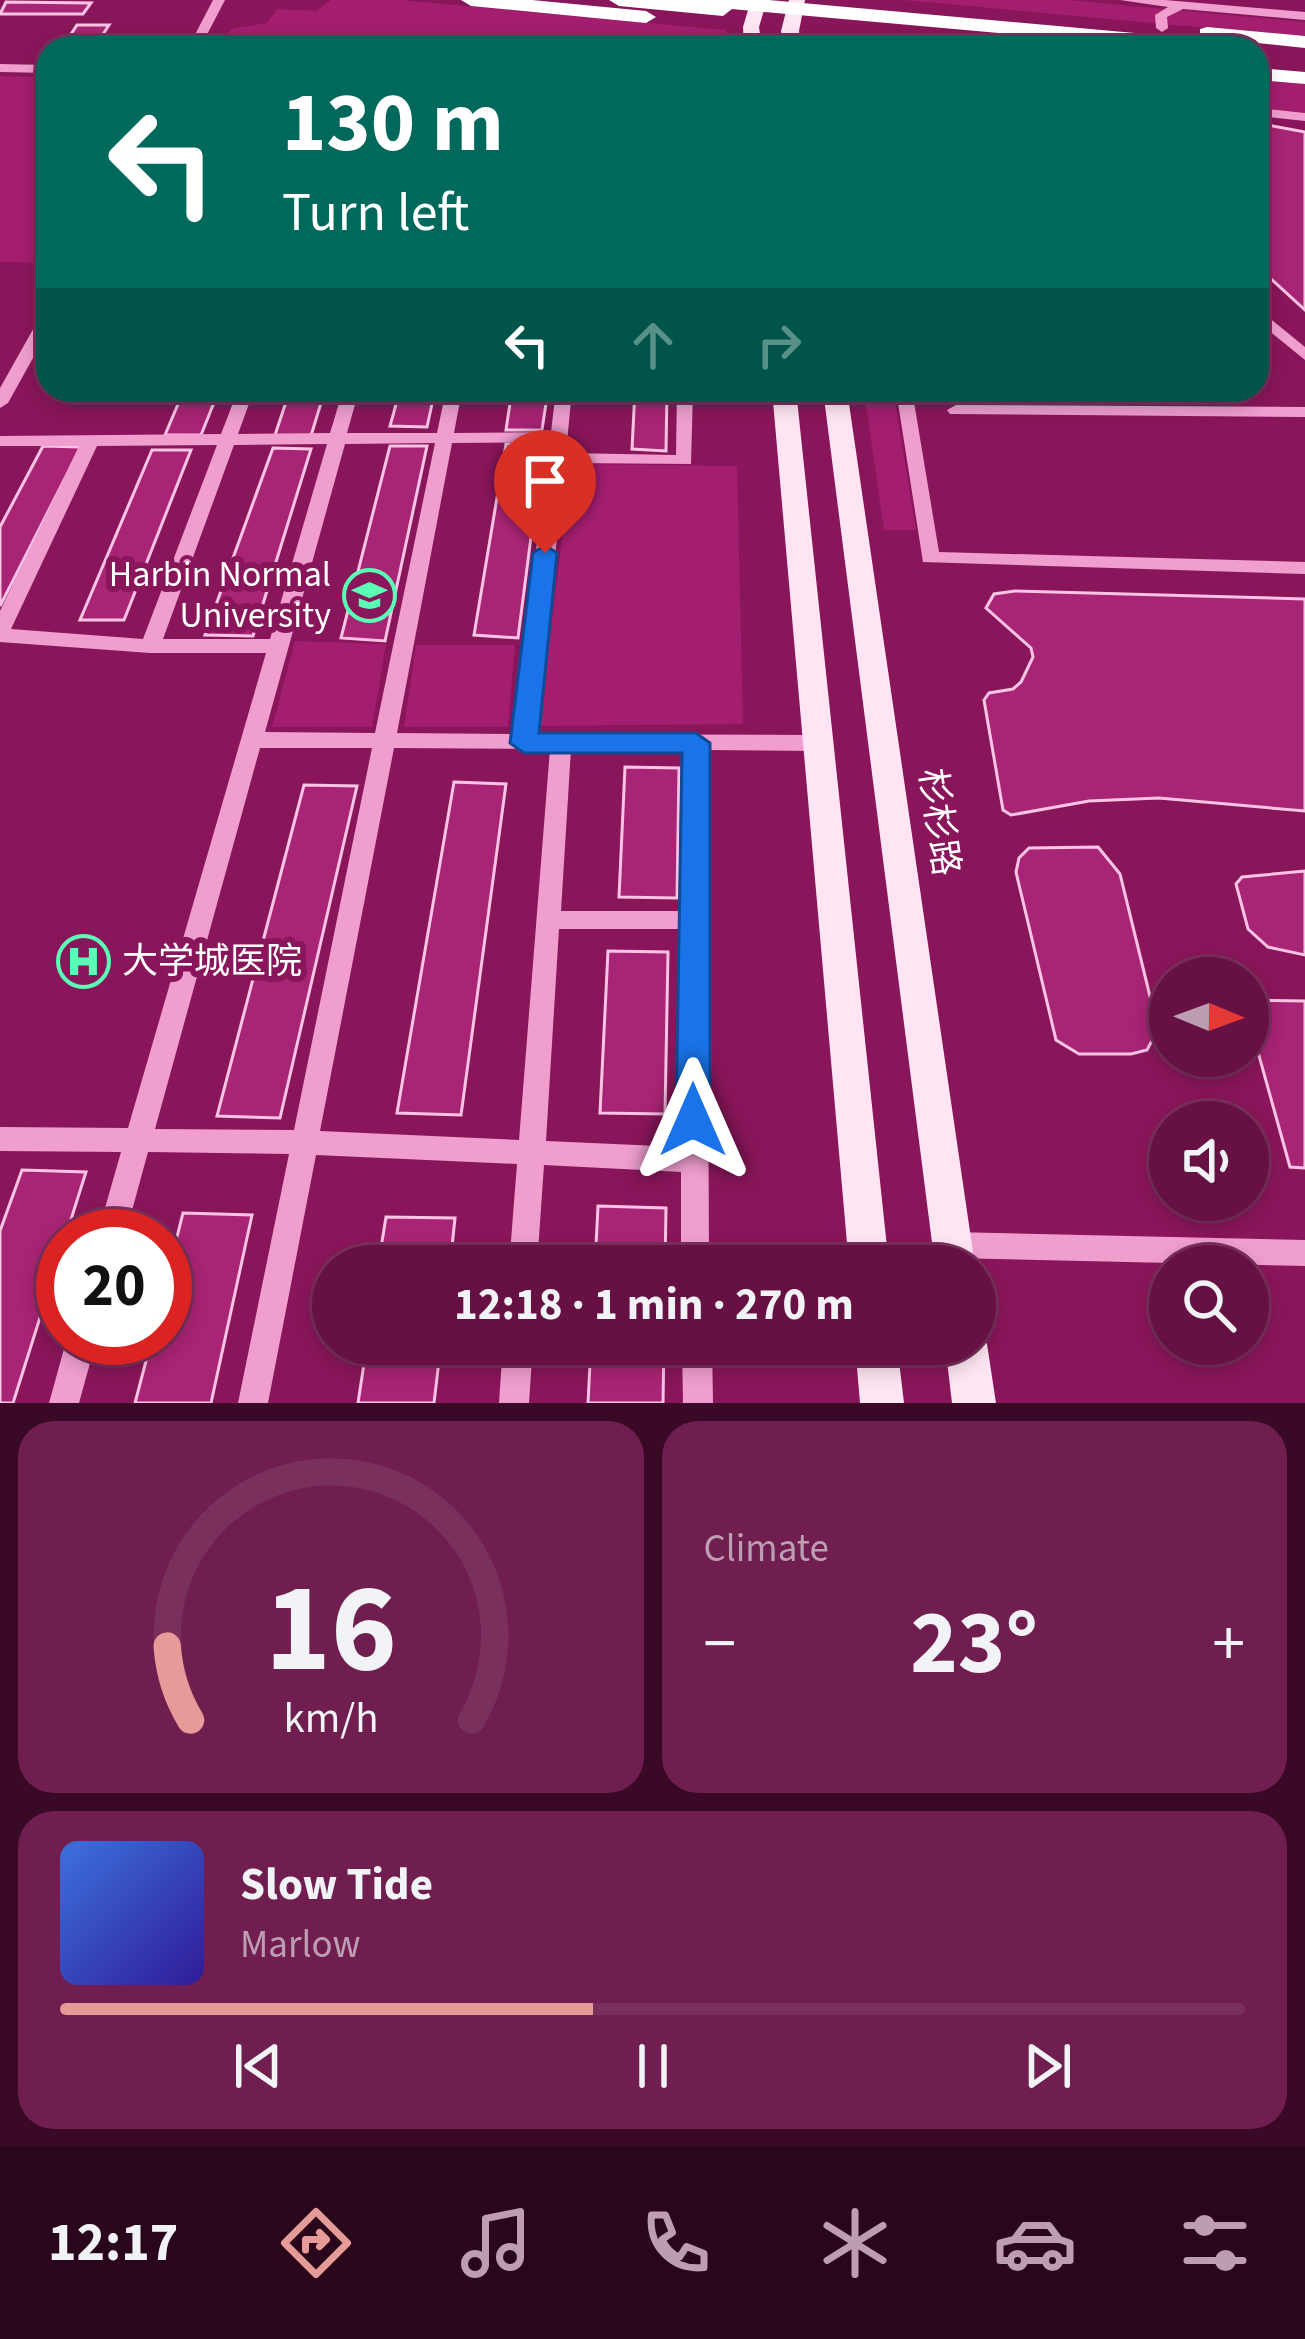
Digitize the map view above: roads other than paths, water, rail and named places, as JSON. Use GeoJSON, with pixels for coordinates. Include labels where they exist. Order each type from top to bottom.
{"type":"FeatureCollection","features":[{"type":"Feature","properties":{"kind":"highway"},"geometry":{"type":"LineString","coordinates":[[471,0],[1038,36]]}},
{"type":"Feature","properties":{"kind":"highway"},"geometry":{"type":"LineString","coordinates":[[620,0],[755,19]]}},
{"type":"Feature","properties":{"kind":"highway"},"geometry":{"type":"LineString","coordinates":[[703,0],[755,19]]}},
{"type":"Feature","properties":{"kind":"highway"},"geometry":{"type":"LineString","coordinates":[[850,0],[1244,36]]}},
{"type":"Feature","properties":{"kind":"highway"},"geometry":{"type":"LineString","coordinates":[[794,21],[814,33]]}},
{"type":"Feature","properties":{"kind":"highway"},"geometry":{"type":"LineString","coordinates":[[794,21],[982,36]]}},
{"type":"Feature","properties":{"kind":"highway"},"geometry":{"type":"LineString","coordinates":[[1269,38],[1305,42]]}},
{"type":"Feature","properties":{"kind":"highway"},"geometry":{"type":"LineString","coordinates":[[1269,51],[1305,55]]}},
{"type":"Feature","properties":{"kind":"highway"},"geometry":{"type":"LineString","coordinates":[[1269,61],[1305,64]]}},
{"type":"Feature","properties":{"kind":"highway"},"geometry":{"type":"LineString","coordinates":[[1269,75],[1305,78]]}},
{"type":"Feature","properties":{"kind":"main road"},"geometry":{"type":"LineString","coordinates":[[785,402],[867,1245]]}},
{"type":"Feature","properties":{"kind":"main road","name":"杉杉路"},"geometry":{"type":"LineString","coordinates":[[837,402],[952,1245]]}},
{"type":"Feature","properties":{"kind":"main road"},"geometry":{"type":"LineString","coordinates":[[879,1365],[882,1403]]}},
{"type":"Feature","properties":{"kind":"main road"},"geometry":{"type":"LineString","coordinates":[[968,1365],[974,1403]]}},
{"type":"Feature","properties":{"kind":"street"},"geometry":{"type":"LineString","coordinates":[[208,22],[209,11],[219,0]]}},
{"type":"Feature","properties":{"kind":"street"},"geometry":{"type":"LineString","coordinates":[[200,36],[232,0]]}},
{"type":"Feature","properties":{"kind":"street"},"geometry":{"type":"LineString","coordinates":[[1126,0],[1305,16]]}},
{"type":"Feature","properties":{"kind":"street"},"geometry":{"type":"LineString","coordinates":[[1162,28],[1161,15],[1183,3]]}},
{"type":"Feature","properties":{"kind":"street"},"geometry":{"type":"LineString","coordinates":[[0,68],[36,69]]}},
{"type":"Feature","properties":{"kind":"street"},"geometry":{"type":"LineString","coordinates":[[1269,113],[1305,117]]}},
{"type":"Feature","properties":{"kind":"street"},"geometry":{"type":"LineString","coordinates":[[1269,324],[1305,355]]}},
{"type":"Feature","properties":{"kind":"street"},"geometry":{"type":"LineString","coordinates":[[0,403],[36,338]]}},
{"type":"Feature","properties":{"kind":"street"},"geometry":{"type":"LineString","coordinates":[[150,646],[242,402]]}},
{"type":"Feature","properties":{"kind":"street"},"geometry":{"type":"LineString","coordinates":[[119,1209],[348,402]]}},
{"type":"Feature","properties":{"kind":"street"},"geometry":{"type":"LineString","coordinates":[[253,1403],[452,402]]}},
{"type":"Feature","properties":{"kind":"street"},"geometry":{"type":"LineString","coordinates":[[524,743],[563,402]]}},
{"type":"Feature","properties":{"kind":"street"},"geometry":{"type":"LineString","coordinates":[[0,441],[445,438],[685,460],[686,402]]}},
{"type":"Feature","properties":{"kind":"street"},"geometry":{"type":"LineString","coordinates":[[906,402],[930,558],[1305,568]]}},
{"type":"Feature","properties":{"kind":"street"},"geometry":{"type":"LineString","coordinates":[[956,410],[1305,412]]}},
{"type":"Feature","properties":{"kind":"street"},"geometry":{"type":"LineString","coordinates":[[90,441],[0,634],[150,646],[278,646]]}},
{"type":"Feature","properties":{"kind":"street"},"geometry":{"type":"LineString","coordinates":[[251,740],[817,743]]}},
{"type":"Feature","properties":{"kind":"street"},"geometry":{"type":"LineString","coordinates":[[525,1245],[560,743]]}},
{"type":"Feature","properties":{"kind":"street"},"geometry":{"type":"LineString","coordinates":[[695,1245],[696,743]]}},
{"type":"Feature","properties":{"kind":"street"},"geometry":{"type":"LineString","coordinates":[[548,920],[694,920]]}},
{"type":"Feature","properties":{"kind":"street"},"geometry":{"type":"LineString","coordinates":[[0,1138],[305,1142],[693,1160]]}},
{"type":"Feature","properties":{"kind":"street"},"geometry":{"type":"LineString","coordinates":[[996,1255],[1305,1253]]}},
{"type":"Feature","properties":{"kind":"street"},"geometry":{"type":"LineString","coordinates":[[64,1403],[75,1365]]}},
{"type":"Feature","properties":{"kind":"street"},"geometry":{"type":"LineString","coordinates":[[514,1403],[517,1365]]}},
{"type":"Feature","properties":{"kind":"street"},"geometry":{"type":"LineString","coordinates":[[697,1365],[698,1403]]}},
{"type":"Feature","properties":{"kind":"place","name":"Harbin Normal University"},"geometry":{"type":"Point","coordinates":[370,595]}},
{"type":"Feature","properties":{"kind":"place","name":"大学城医院"},"geometry":{"type":"Point","coordinates":[83,961]}}]}
